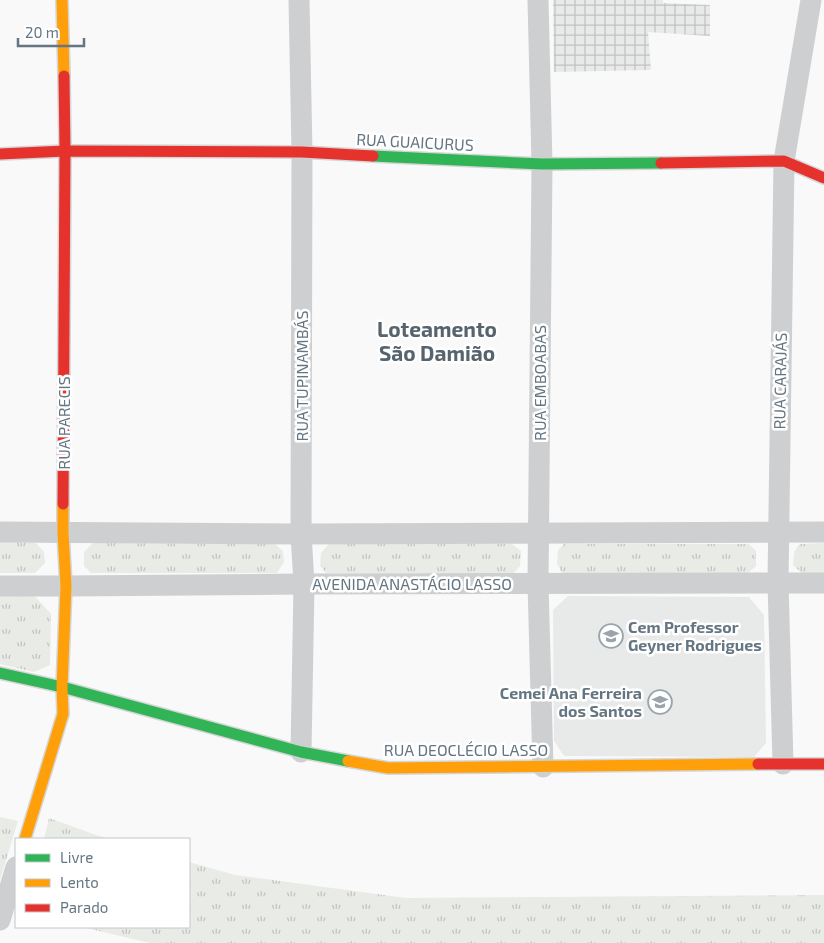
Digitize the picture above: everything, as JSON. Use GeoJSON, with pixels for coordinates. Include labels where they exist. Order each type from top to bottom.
{"type":"FeatureCollection","features":[{"type":"Feature","properties":{"kind":"street","name":"RUA PARECIS"},"geometry":{"type":"LineString","coordinates":[[25,838],[63,714],[62,687],[66,586],[64,533],[65,151],[62,0]]}},
{"type":"Feature","properties":{"kind":"street","name":"RUA TUPINAMBÁS"},"geometry":{"type":"LineString","coordinates":[[299,0],[302,152],[301,534],[304,584],[301,752]]}},
{"type":"Feature","properties":{"kind":"street","name":"RUA EMBOABAS"},"geometry":{"type":"LineString","coordinates":[[538,0],[542,164],[538,584],[543,767]]}},
{"type":"Feature","properties":{"kind":"street","name":"RUA CARAJÁS"},"geometry":{"type":"LineString","coordinates":[[783,764],[778,532],[784,161],[811,0]]}},
{"type":"Feature","properties":{"kind":"street","name":"RUA GUAICURUS"},"geometry":{"type":"LineString","coordinates":[[0,154],[65,151],[302,152],[542,164],[784,161],[824,178]]}},
{"type":"Feature","properties":{"kind":"street"},"geometry":{"type":"LineString","coordinates":[[0,532],[301,534],[824,532]]}},
{"type":"Feature","properties":{"kind":"street","name":"AVENIDA ANASTÁCIO LASSO"},"geometry":{"type":"LineString","coordinates":[[0,586],[824,583]]}},
{"type":"Feature","properties":{"kind":"street","name":"RUA DEOCLÉCIO LASSO"},"geometry":{"type":"LineString","coordinates":[[0,673],[62,687],[301,752],[388,768],[824,764]]}},
{"type":"Feature","properties":{"kind":"street"},"geometry":{"type":"LineString","coordinates":[[0,920],[15,870]]}},
{"type":"Feature","properties":{"kind":"shaded area"},"geometry":{"type":"Polygon","coordinates":[[[553,0],[663,0],[663,3],[710,5],[710,36],[648,32],[651,70],[554,72],[553,0]]]}},
{"type":"Feature","properties":{"kind":"shaded area","name":"Cemei Ana Ferreira dos Santos"},"geometry":{"type":"Polygon","coordinates":[[[568,596],[749,597],[764,615],[766,743],[754,757],[564,756],[554,741],[553,610],[568,596]]]}},
{"type":"Feature","properties":{"kind":"green space"},"geometry":{"type":"Polygon","coordinates":[[[0,542],[36,543],[44,552],[45,563],[35,573],[0,573],[0,542]]]}},
{"type":"Feature","properties":{"kind":"green space"},"geometry":{"type":"Polygon","coordinates":[[[93,543],[275,544],[283,551],[284,562],[277,573],[91,573],[84,566],[84,552],[93,543]]]}},
{"type":"Feature","properties":{"kind":"green space"},"geometry":{"type":"Polygon","coordinates":[[[330,543],[512,544],[521,551],[520,566],[514,573],[326,573],[320,565],[321,553],[330,543]]]}},
{"type":"Feature","properties":{"kind":"green space"},"geometry":{"type":"Polygon","coordinates":[[[824,543],[824,575],[804,575],[793,565],[794,552],[800,544],[824,543]]]}},
{"type":"Feature","properties":{"kind":"green space"},"geometry":{"type":"Polygon","coordinates":[[[564,544],[749,544],[756,551],[756,566],[747,574],[562,573],[557,564],[558,550],[564,544]]]}},
{"type":"Feature","properties":{"kind":"green space"},"geometry":{"type":"Polygon","coordinates":[[[0,594],[33,594],[51,614],[50,665],[34,672],[0,664],[0,594]]]}},
{"type":"Feature","properties":{"kind":"green space"},"geometry":{"type":"Polygon","coordinates":[[[0,817],[18,821],[0,880],[0,817]]]}},
{"type":"Feature","properties":{"kind":"green space"},"geometry":{"type":"Polygon","coordinates":[[[49,818],[106,838],[44,838],[49,818]]]}},
{"type":"Feature","properties":{"kind":"green space"},"geometry":{"type":"Polygon","coordinates":[[[190,862],[235,875],[406,898],[824,895],[824,943],[150,943],[86,928],[190,928],[190,862]]]}},
{"type":"Feature","properties":{"kind":"traffic: fast"},"geometry":{"type":"LineString","coordinates":[[373,156],[542,164],[661,163]]}},
{"type":"Feature","properties":{"kind":"traffic: fast"},"geometry":{"type":"LineString","coordinates":[[0,673],[62,687],[301,752],[348,761]]}},
{"type":"Feature","properties":{"kind":"traffic: slow"},"geometry":{"type":"LineString","coordinates":[[62,0],[64,76]]}},
{"type":"Feature","properties":{"kind":"traffic: slow"},"geometry":{"type":"LineString","coordinates":[[25,838],[63,714],[62,687],[66,586],[63,504]]}},
{"type":"Feature","properties":{"kind":"traffic: slow"},"geometry":{"type":"LineString","coordinates":[[348,761],[388,768],[758,764]]}},
{"type":"Feature","properties":{"kind":"traffic: jam"},"geometry":{"type":"LineString","coordinates":[[63,504],[64,76]]}},
{"type":"Feature","properties":{"kind":"traffic: jam"},"geometry":{"type":"LineString","coordinates":[[0,154],[65,151],[302,152],[373,156]]}},
{"type":"Feature","properties":{"kind":"traffic: jam"},"geometry":{"type":"LineString","coordinates":[[661,163],[784,161],[824,178]]}},
{"type":"Feature","properties":{"kind":"traffic: jam"},"geometry":{"type":"LineString","coordinates":[[758,764],[824,764]]}},
{"type":"Feature","properties":{"kind":"place","name":"Cem Professor Geyner Rodrigues"},"geometry":{"type":"Point","coordinates":[611,636]}},
{"type":"Feature","properties":{"kind":"place","name":"Cemei Ana Ferreira dos Santos"},"geometry":{"type":"Point","coordinates":[660,702]}},
{"type":"Feature","properties":{"kind":"district","name":"Loteamento São Damião"},"geometry":{"type":"Point","coordinates":[437,342]}}]}
